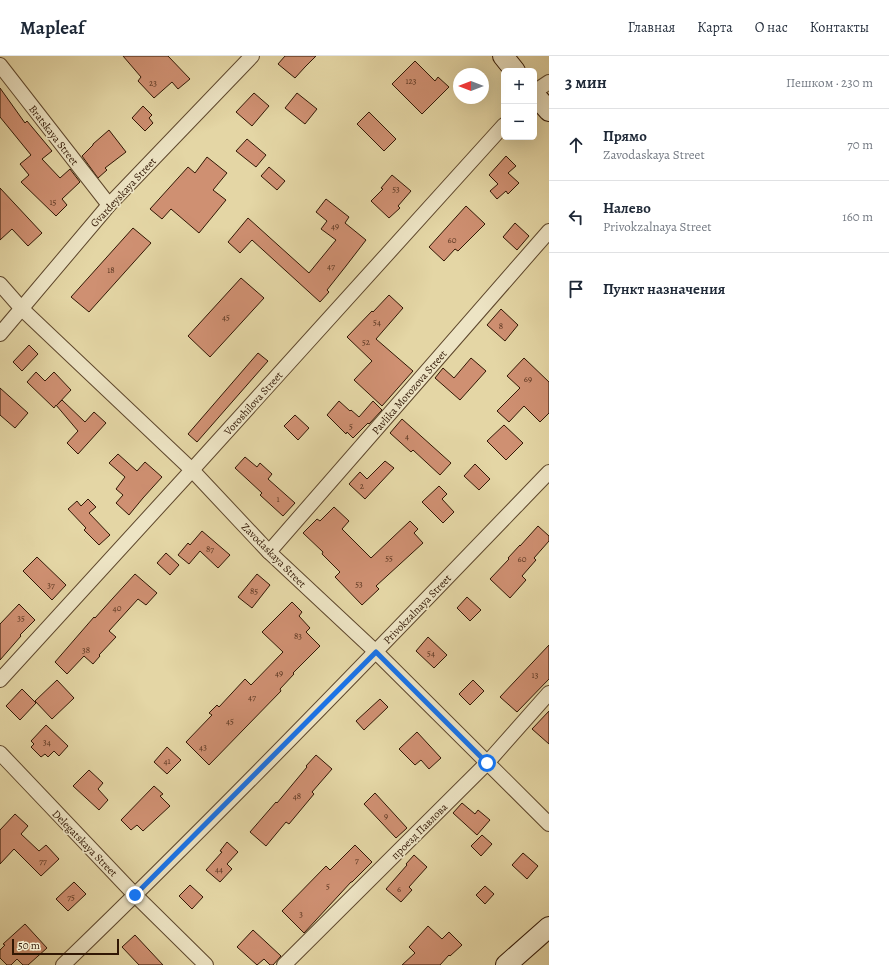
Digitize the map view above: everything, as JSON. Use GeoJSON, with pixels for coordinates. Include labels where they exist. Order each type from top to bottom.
{"type":"FeatureCollection","features":[{"type":"Feature","properties":{"kind":"street","name":"Gvardeyskaya Street"},"geometry":{"type":"LineString","coordinates":[[0,334],[109,205],[252,56]]}},
{"type":"Feature","properties":{"kind":"street"},"geometry":{"type":"LineString","coordinates":[[503,56],[513,68]]}},
{"type":"Feature","properties":{"kind":"street","name":"Bratskaya Street"},"geometry":{"type":"LineString","coordinates":[[0,65],[109,205]]}},
{"type":"Feature","properties":{"kind":"street"},"geometry":{"type":"LineString","coordinates":[[537,91],[549,82]]}},
{"type":"Feature","properties":{"kind":"street"},"geometry":{"type":"LineString","coordinates":[[537,97],[549,111]]}},
{"type":"Feature","properties":{"kind":"street","name":"Voroshilova Street"},"geometry":{"type":"LineString","coordinates":[[0,680],[192,470],[501,127]]}},
{"type":"Feature","properties":{"kind":"street","name":"Pavlika Morozova Street"},"geometry":{"type":"LineString","coordinates":[[269,552],[549,231]]}},
{"type":"Feature","properties":{"kind":"street","name":"Zavodaskaya Street"},"geometry":{"type":"LineString","coordinates":[[0,284],[22,309],[192,470],[269,552],[376,652],[549,824]]}},
{"type":"Feature","properties":{"kind":"street","name":"Privokzalnaya Street"},"geometry":{"type":"LineString","coordinates":[[62,965],[135,895],[376,652],[549,472]]}},
{"type":"Feature","properties":{"kind":"street","name":"проезд Павлова"},"geometry":{"type":"LineString","coordinates":[[284,965],[487,763],[549,693]]}},
{"type":"Feature","properties":{"kind":"street","name":"Delegatskaya Street"},"geometry":{"type":"LineString","coordinates":[[0,753],[135,895],[206,965]]}},
{"type":"Feature","properties":{"kind":"street"},"geometry":{"type":"LineString","coordinates":[[506,965],[549,927]]}},
{"type":"Feature","properties":{"kind":"building"},"geometry":{"type":"Polygon","coordinates":[[[123,56],[168,56],[190,79],[178,89],[172,82],[154,98],[138,81],[141,77],[123,56]]]}},
{"type":"Feature","properties":{"kind":"building"},"geometry":{"type":"Polygon","coordinates":[[[285,56],[316,56],[295,78],[278,64],[285,56]]]}},
{"type":"Feature","properties":{"kind":"building"},"geometry":{"type":"Polygon","coordinates":[[[415,61],[435,81],[438,77],[449,87],[422,114],[392,84],[415,61]]]}},
{"type":"Feature","properties":{"kind":"building"},"geometry":{"type":"Polygon","coordinates":[[[0,88],[25,123],[27,121],[52,151],[42,159],[60,178],[70,169],[80,182],[62,199],[67,205],[56,216],[21,182],[29,175],[20,164],[31,155],[0,117],[0,88]]]}},
{"type":"Feature","properties":{"kind":"building"},"geometry":{"type":"Polygon","coordinates":[[[254,93],[269,106],[252,126],[236,112],[254,93]]]}},
{"type":"Feature","properties":{"kind":"building"},"geometry":{"type":"Polygon","coordinates":[[[297,93],[317,109],[305,124],[285,108],[297,93]]]}},
{"type":"Feature","properties":{"kind":"building"},"geometry":{"type":"Polygon","coordinates":[[[143,106],[152,115],[149,118],[153,123],[145,131],[132,118],[143,106]]]}},
{"type":"Feature","properties":{"kind":"building"},"geometry":{"type":"Polygon","coordinates":[[[369,112],[396,139],[384,151],[357,124],[369,112]]]}},
{"type":"Feature","properties":{"kind":"building"},"geometry":{"type":"Polygon","coordinates":[[[109,130],[126,152],[105,168],[107,170],[98,178],[82,156],[109,130]]]}},
{"type":"Feature","properties":{"kind":"building"},"geometry":{"type":"Polygon","coordinates":[[[247,139],[266,155],[256,167],[236,151],[247,139]]]}},
{"type":"Feature","properties":{"kind":"building"},"geometry":{"type":"Polygon","coordinates":[[[506,156],[516,166],[508,173],[519,183],[508,194],[506,191],[497,199],[490,191],[498,184],[489,175],[506,156]]]}},
{"type":"Feature","properties":{"kind":"building"},"geometry":{"type":"Polygon","coordinates":[[[207,157],[227,173],[213,190],[226,200],[199,233],[171,209],[162,219],[150,209],[188,167],[195,173],[207,157]]]}},
{"type":"Feature","properties":{"kind":"building"},"geometry":{"type":"Polygon","coordinates":[[[269,167],[285,181],[277,190],[261,176],[269,167]]]}},
{"type":"Feature","properties":{"kind":"building"},"geometry":{"type":"Polygon","coordinates":[[[392,175],[411,191],[398,206],[400,208],[389,218],[371,201],[383,189],[381,188],[392,175]]]}},
{"type":"Feature","properties":{"kind":"building"},"geometry":{"type":"Polygon","coordinates":[[[0,188],[42,233],[28,246],[12,229],[0,240],[0,188]]]}},
{"type":"Feature","properties":{"kind":"building"},"geometry":{"type":"Polygon","coordinates":[[[326,199],[349,217],[345,223],[366,240],[327,290],[329,292],[320,302],[252,240],[240,253],[228,242],[248,218],[309,273],[336,240],[321,229],[327,221],[316,212],[326,199]]]}},
{"type":"Feature","properties":{"kind":"building"},"geometry":{"type":"Polygon","coordinates":[[[466,206],[485,224],[458,251],[455,249],[444,261],[429,247],[466,206]]]}},
{"type":"Feature","properties":{"kind":"building"},"geometry":{"type":"Polygon","coordinates":[[[515,223],[529,236],[517,250],[503,237],[515,223]]]}},
{"type":"Feature","properties":{"kind":"building"},"geometry":{"type":"Polygon","coordinates":[[[133,228],[151,243],[89,312],[71,297],[133,228]]]}},
{"type":"Feature","properties":{"kind":"building"},"geometry":{"type":"Polygon","coordinates":[[[241,278],[264,298],[210,357],[188,336],[241,278]]]}},
{"type":"Feature","properties":{"kind":"building"},"geometry":{"type":"Polygon","coordinates":[[[389,295],[403,308],[376,339],[413,371],[382,406],[354,380],[372,361],[347,337],[389,295]]]}},
{"type":"Feature","properties":{"kind":"building"},"geometry":{"type":"Polygon","coordinates":[[[501,309],[518,325],[505,341],[487,325],[501,309]]]}},
{"type":"Feature","properties":{"kind":"building"},"geometry":{"type":"Polygon","coordinates":[[[29,345],[38,354],[22,371],[13,362],[29,345]]]}},
{"type":"Feature","properties":{"kind":"building"},"geometry":{"type":"Polygon","coordinates":[[[258,353],[268,361],[197,442],[188,434],[258,353]]]}},
{"type":"Feature","properties":{"kind":"building"},"geometry":{"type":"Polygon","coordinates":[[[471,358],[486,371],[460,400],[435,378],[443,368],[454,378],[471,358]]]}},
{"type":"Feature","properties":{"kind":"building"},"geometry":{"type":"Polygon","coordinates":[[[524,358],[549,382],[549,413],[540,422],[524,406],[509,422],[497,411],[520,388],[507,376],[524,358]]]}},
{"type":"Feature","properties":{"kind":"building"},"geometry":{"type":"Polygon","coordinates":[[[36,372],[45,381],[54,372],[71,390],[57,405],[62,400],[85,422],[94,412],[106,423],[78,454],[67,443],[78,431],[56,405],[54,408],[27,382],[36,372]]]}},
{"type":"Feature","properties":{"kind":"building"},"geometry":{"type":"Polygon","coordinates":[[[0,388],[28,413],[15,428],[0,415],[0,388]]]}},
{"type":"Feature","properties":{"kind":"building"},"geometry":{"type":"Polygon","coordinates":[[[339,401],[359,417],[373,401],[382,410],[353,438],[347,432],[346,434],[327,415],[339,401]]]}},
{"type":"Feature","properties":{"kind":"building"},"geometry":{"type":"Polygon","coordinates":[[[295,415],[309,428],[298,440],[284,426],[295,415]]]}},
{"type":"Feature","properties":{"kind":"building"},"geometry":{"type":"Polygon","coordinates":[[[402,419],[451,463],[440,475],[413,450],[411,452],[390,433],[402,419]]]}},
{"type":"Feature","properties":{"kind":"building"},"geometry":{"type":"Polygon","coordinates":[[[504,425],[523,443],[506,460],[487,441],[504,425]]]}},
{"type":"Feature","properties":{"kind":"building"},"geometry":{"type":"Polygon","coordinates":[[[118,454],[137,471],[145,462],[162,477],[129,515],[116,503],[123,495],[116,489],[125,477],[109,463],[118,454]]]}},
{"type":"Feature","properties":{"kind":"building"},"geometry":{"type":"Polygon","coordinates":[[[245,457],[257,467],[260,463],[272,474],[268,479],[295,503],[283,516],[260,495],[262,493],[235,468],[245,457]]]}},
{"type":"Feature","properties":{"kind":"building"},"geometry":{"type":"Polygon","coordinates":[[[385,461],[394,468],[365,499],[349,484],[360,472],[367,479],[385,461]]]}},
{"type":"Feature","properties":{"kind":"building"},"geometry":{"type":"Polygon","coordinates":[[[475,464],[490,479],[479,490],[464,476],[475,464]]]}},
{"type":"Feature","properties":{"kind":"building"},"geometry":{"type":"Polygon","coordinates":[[[439,486],[447,494],[442,499],[454,512],[443,523],[422,502],[439,486]]]}},
{"type":"Feature","properties":{"kind":"building"},"geometry":{"type":"Polygon","coordinates":[[[88,499],[96,507],[89,513],[110,535],[99,545],[84,530],[86,528],[68,509],[77,501],[81,506],[88,499]]]}},
{"type":"Feature","properties":{"kind":"building"},"geometry":{"type":"Polygon","coordinates":[[[334,507],[349,521],[342,529],[371,558],[410,521],[418,529],[414,533],[423,543],[376,586],[379,589],[362,605],[335,577],[340,572],[322,554],[323,552],[303,533],[317,519],[320,521],[334,507]]]}},
{"type":"Feature","properties":{"kind":"building"},"geometry":{"type":"Polygon","coordinates":[[[538,526],[549,536],[549,541],[534,558],[536,560],[522,576],[526,580],[510,598],[490,579],[538,526]]]}},
{"type":"Feature","properties":{"kind":"building"},"geometry":{"type":"Polygon","coordinates":[[[202,531],[230,555],[218,568],[200,551],[189,564],[178,555],[188,543],[190,545],[202,531]]]}},
{"type":"Feature","properties":{"kind":"building"},"geometry":{"type":"Polygon","coordinates":[[[166,553],[179,565],[170,575],[157,563],[166,553]]]}},
{"type":"Feature","properties":{"kind":"building"},"geometry":{"type":"Polygon","coordinates":[[[37,557],[66,585],[52,600],[23,571],[37,557]]]}},
{"type":"Feature","properties":{"kind":"building"},"geometry":{"type":"Polygon","coordinates":[[[135,574],[157,593],[146,605],[138,599],[109,631],[116,637],[99,655],[100,656],[93,664],[84,656],[67,674],[55,662],[94,617],[95,618],[135,574]]]}},
{"type":"Feature","properties":{"kind":"building"},"geometry":{"type":"Polygon","coordinates":[[[257,574],[270,585],[252,608],[238,597],[257,574]]]}},
{"type":"Feature","properties":{"kind":"building"},"geometry":{"type":"Polygon","coordinates":[[[467,597],[481,610],[470,621],[457,608],[467,597]]]}},
{"type":"Feature","properties":{"kind":"building"},"geometry":{"type":"Polygon","coordinates":[[[292,602],[302,612],[299,616],[310,628],[306,632],[320,646],[293,673],[294,674],[280,689],[281,691],[209,765],[186,742],[212,715],[209,713],[217,705],[219,707],[245,679],[251,685],[283,652],[262,632],[292,602]]]}},
{"type":"Feature","properties":{"kind":"building"},"geometry":{"type":"Polygon","coordinates":[[[19,604],[35,620],[20,635],[21,636],[0,660],[0,624],[19,604]]]}},
{"type":"Feature","properties":{"kind":"building"},"geometry":{"type":"Polygon","coordinates":[[[428,637],[447,655],[434,668],[416,651],[428,637]]]}},
{"type":"Feature","properties":{"kind":"building"},"geometry":{"type":"Polygon","coordinates":[[[549,645],[549,679],[517,712],[500,697],[549,645]]]}},
{"type":"Feature","properties":{"kind":"building"},"geometry":{"type":"Polygon","coordinates":[[[57,680],[74,698],[52,719],[35,701],[57,680]]]}},
{"type":"Feature","properties":{"kind":"building"},"geometry":{"type":"Polygon","coordinates":[[[473,680],[484,691],[470,705],[459,694],[473,680]]]}},
{"type":"Feature","properties":{"kind":"building"},"geometry":{"type":"Polygon","coordinates":[[[22,689],[36,703],[20,720],[6,706],[22,689]]]}},
{"type":"Feature","properties":{"kind":"building"},"geometry":{"type":"Polygon","coordinates":[[[380,699],[388,707],[364,730],[356,721],[380,699]]]}},
{"type":"Feature","properties":{"kind":"building"},"geometry":{"type":"Polygon","coordinates":[[[549,711],[549,744],[532,729],[549,711]]]}},
{"type":"Feature","properties":{"kind":"building"},"geometry":{"type":"Polygon","coordinates":[[[46,725],[68,746],[59,756],[54,751],[48,757],[45,754],[41,757],[31,747],[34,744],[31,741],[46,725]]]}},
{"type":"Feature","properties":{"kind":"building"},"geometry":{"type":"Polygon","coordinates":[[[417,732],[441,758],[429,769],[421,760],[415,765],[399,749],[417,732]]]}},
{"type":"Feature","properties":{"kind":"building"},"geometry":{"type":"Polygon","coordinates":[[[167,747],[181,760],[167,774],[154,762],[167,747]]]}},
{"type":"Feature","properties":{"kind":"building"},"geometry":{"type":"Polygon","coordinates":[[[316,755],[332,769],[312,792],[314,794],[289,824],[286,822],[266,846],[250,832],[276,802],[277,803],[316,755]]]}},
{"type":"Feature","properties":{"kind":"building"},"geometry":{"type":"Polygon","coordinates":[[[89,770],[103,783],[98,789],[108,800],[99,810],[73,786],[89,770]]]}},
{"type":"Feature","properties":{"kind":"building"},"geometry":{"type":"Polygon","coordinates":[[[154,786],[163,794],[160,796],[170,806],[143,831],[137,825],[131,830],[121,820],[154,786]]]}},
{"type":"Feature","properties":{"kind":"building"},"geometry":{"type":"Polygon","coordinates":[[[375,793],[407,828],[396,838],[364,804],[375,793]]]}},
{"type":"Feature","properties":{"kind":"building"},"geometry":{"type":"Polygon","coordinates":[[[462,803],[475,814],[478,810],[490,820],[477,835],[453,813],[462,803]]]}},
{"type":"Feature","properties":{"kind":"building"},"geometry":{"type":"Polygon","coordinates":[[[15,814],[28,826],[21,834],[39,851],[46,845],[59,859],[41,876],[14,849],[0,864],[0,830],[15,814]]]}},
{"type":"Feature","properties":{"kind":"building"},"geometry":{"type":"Polygon","coordinates":[[[482,835],[492,844],[481,856],[471,846],[482,835]]]}},
{"type":"Feature","properties":{"kind":"building"},"geometry":{"type":"Polygon","coordinates":[[[227,842],[238,852],[227,864],[232,869],[220,882],[206,870],[222,852],[220,851],[227,842]]]}},
{"type":"Feature","properties":{"kind":"building"},"geometry":{"type":"Polygon","coordinates":[[[355,845],[372,862],[351,882],[304,933],[282,911],[326,866],[330,870],[355,845]]]}},
{"type":"Feature","properties":{"kind":"building"},"geometry":{"type":"Polygon","coordinates":[[[523,853],[538,866],[527,879],[512,865],[523,853]]]}},
{"type":"Feature","properties":{"kind":"building"},"geometry":{"type":"Polygon","coordinates":[[[414,855],[427,867],[409,887],[412,890],[401,902],[386,889],[414,855]]]}},
{"type":"Feature","properties":{"kind":"building"},"geometry":{"type":"Polygon","coordinates":[[[74,882],[86,894],[68,911],[56,899],[74,882]]]}},
{"type":"Feature","properties":{"kind":"building"},"geometry":{"type":"Polygon","coordinates":[[[190,885],[203,897],[192,909],[179,896],[190,885]]]}},
{"type":"Feature","properties":{"kind":"building"},"geometry":{"type":"Polygon","coordinates":[[[485,886],[494,894],[485,904],[476,895],[485,886]]]}},
{"type":"Feature","properties":{"kind":"building"},"geometry":{"type":"Polygon","coordinates":[[[25,924],[47,948],[28,965],[23,965],[17,959],[11,965],[7,965],[0,958],[0,950],[5,945],[3,944],[25,924]]]}},
{"type":"Feature","properties":{"kind":"building"},"geometry":{"type":"Polygon","coordinates":[[[428,926],[442,939],[449,932],[462,945],[450,956],[449,955],[440,965],[402,965],[415,953],[409,947],[428,926]]]}},
{"type":"Feature","properties":{"kind":"building"},"geometry":{"type":"Polygon","coordinates":[[[253,930],[281,956],[273,965],[270,965],[264,959],[257,965],[237,947],[253,930]]]}},
{"type":"Feature","properties":{"kind":"building"},"geometry":{"type":"Polygon","coordinates":[[[135,935],[163,965],[139,965],[122,947],[135,935]]]}},
{"type":"Feature","properties":{"kind":"route"},"geometry":{"type":"LineString","coordinates":[[135,895],[376,652],[487,763]]}}]}
